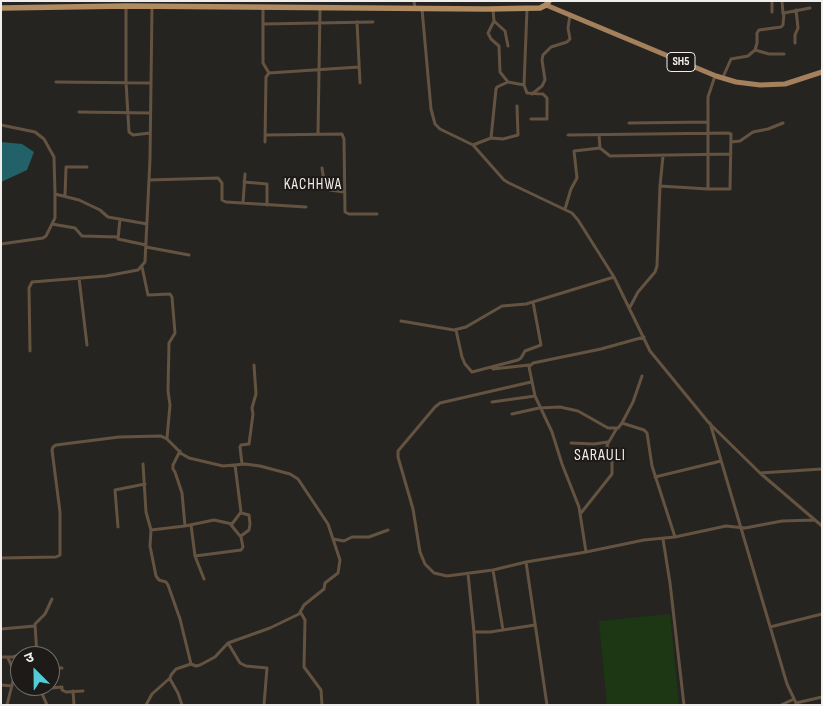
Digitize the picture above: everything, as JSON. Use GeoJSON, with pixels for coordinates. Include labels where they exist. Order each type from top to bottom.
{"type":"FeatureCollection","features":[{"type":"Feature","properties":{"kind":"highway"},"geometry":{"type":"LineString","coordinates":[[1,8],[126,6],[493,9],[540,8],[548,3]]}},
{"type":"Feature","properties":{"kind":"main road","name":"SH5"},"geometry":{"type":"LineString","coordinates":[[548,3],[570,15],[723,78],[747,84],[773,85],[796,82],[822,72]]}},
{"type":"Feature","properties":{"kind":"street"},"geometry":{"type":"LineString","coordinates":[[414,1],[415,9]]}},
{"type":"Feature","properties":{"kind":"street"},"geometry":{"type":"LineString","coordinates":[[772,1],[772,12]]}},
{"type":"Feature","properties":{"kind":"street"},"geometry":{"type":"LineString","coordinates":[[723,78],[731,59],[748,56],[755,50],[757,31],[782,26],[782,1]]}},
{"type":"Feature","properties":{"kind":"street"},"geometry":{"type":"LineString","coordinates":[[126,6],[126,82],[130,134],[150,133]]}},
{"type":"Feature","properties":{"kind":"street"},"geometry":{"type":"LineString","coordinates":[[30,351],[30,284],[37,280],[106,276],[133,272],[142,266],[146,257],[152,7]]}},
{"type":"Feature","properties":{"kind":"street"},"geometry":{"type":"LineString","coordinates":[[263,8],[263,63],[269,73]]}},
{"type":"Feature","properties":{"kind":"street"},"geometry":{"type":"LineString","coordinates":[[527,8],[524,85],[527,93],[546,95],[548,118],[545,120],[531,119]]}},
{"type":"Feature","properties":{"kind":"street"},"geometry":{"type":"LineString","coordinates":[[783,14],[810,8]]}},
{"type":"Feature","properties":{"kind":"street"},"geometry":{"type":"LineString","coordinates":[[318,134],[320,9]]}},
{"type":"Feature","properties":{"kind":"street"},"geometry":{"type":"LineString","coordinates":[[422,9],[433,118],[440,129],[474,145],[504,180],[572,213],[614,277],[649,349],[710,423],[760,473],[822,526]]}},
{"type":"Feature","properties":{"kind":"street"},"geometry":{"type":"LineString","coordinates":[[493,9],[494,21],[488,33],[490,39],[499,46],[499,69],[508,82]]}},
{"type":"Feature","properties":{"kind":"street"},"geometry":{"type":"LineString","coordinates":[[795,43],[795,35],[798,28],[796,10]]}},
{"type":"Feature","properties":{"kind":"street"},"geometry":{"type":"LineString","coordinates":[[532,94],[544,83],[542,55],[553,46],[567,42],[570,39],[568,28],[570,15]]}},
{"type":"Feature","properties":{"kind":"street"},"geometry":{"type":"LineString","coordinates":[[494,21],[505,31],[508,46]]}},
{"type":"Feature","properties":{"kind":"street"},"geometry":{"type":"LineString","coordinates":[[357,22],[360,83]]}},
{"type":"Feature","properties":{"kind":"street"},"geometry":{"type":"LineString","coordinates":[[263,24],[373,22]]}},
{"type":"Feature","properties":{"kind":"street"},"geometry":{"type":"LineString","coordinates":[[755,50],[769,54],[784,54]]}},
{"type":"Feature","properties":{"kind":"street"},"geometry":{"type":"LineString","coordinates":[[269,73],[359,67]]}},
{"type":"Feature","properties":{"kind":"street"},"geometry":{"type":"LineString","coordinates":[[265,142],[266,77],[269,73]]}},
{"type":"Feature","properties":{"kind":"street"},"geometry":{"type":"LineString","coordinates":[[708,189],[708,97],[716,76]]}},
{"type":"Feature","properties":{"kind":"street"},"geometry":{"type":"LineString","coordinates":[[56,82],[151,83]]}},
{"type":"Feature","properties":{"kind":"street"},"geometry":{"type":"LineString","coordinates":[[491,138],[497,87],[508,82],[524,85]]}},
{"type":"Feature","properties":{"kind":"street"},"geometry":{"type":"LineString","coordinates":[[474,145],[491,138],[503,139],[518,135],[517,106]]}},
{"type":"Feature","properties":{"kind":"street"},"geometry":{"type":"LineString","coordinates":[[79,112],[150,113]]}},
{"type":"Feature","properties":{"kind":"street"},"geometry":{"type":"LineString","coordinates":[[629,123],[708,122]]}},
{"type":"Feature","properties":{"kind":"street"},"geometry":{"type":"LineString","coordinates":[[731,142],[740,141],[753,132],[783,123]]}},
{"type":"Feature","properties":{"kind":"street"},"geometry":{"type":"LineString","coordinates":[[1,126],[35,132],[44,139],[54,157],[56,215],[48,233],[43,238],[1,244]]}},
{"type":"Feature","properties":{"kind":"street"},"geometry":{"type":"LineString","coordinates":[[568,135],[730,133],[730,189],[660,186]]}},
{"type":"Feature","properties":{"kind":"street"},"geometry":{"type":"LineString","coordinates":[[265,135],[339,134],[343,136],[344,209],[346,214],[377,214]]}},
{"type":"Feature","properties":{"kind":"street"},"geometry":{"type":"LineString","coordinates":[[599,135],[600,148]]}},
{"type":"Feature","properties":{"kind":"street"},"geometry":{"type":"LineString","coordinates":[[565,209],[571,189],[577,178],[574,151],[600,148],[610,156],[616,157],[731,154]]}},
{"type":"Feature","properties":{"kind":"street"},"geometry":{"type":"LineString","coordinates":[[630,307],[638,292],[655,272],[657,266],[663,156]]}},
{"type":"Feature","properties":{"kind":"street"},"geometry":{"type":"LineString","coordinates":[[65,196],[66,167],[87,167]]}},
{"type":"Feature","properties":{"kind":"street"},"geometry":{"type":"LineString","coordinates":[[322,168],[325,187],[330,190],[344,192]]}},
{"type":"Feature","properties":{"kind":"street"},"geometry":{"type":"LineString","coordinates":[[243,203],[245,174]]}},
{"type":"Feature","properties":{"kind":"street"},"geometry":{"type":"LineString","coordinates":[[149,180],[218,178],[222,183],[224,201],[306,207]]}},
{"type":"Feature","properties":{"kind":"street"},"geometry":{"type":"LineString","coordinates":[[244,182],[267,184],[267,204]]}},
{"type":"Feature","properties":{"kind":"street"},"geometry":{"type":"LineString","coordinates":[[55,194],[76,198],[97,208],[108,216],[147,224]]}},
{"type":"Feature","properties":{"kind":"street"},"geometry":{"type":"LineString","coordinates":[[118,238],[120,219]]}},
{"type":"Feature","properties":{"kind":"street"},"geometry":{"type":"LineString","coordinates":[[52,224],[75,228],[82,236],[118,238],[120,241],[188,254]]}},
{"type":"Feature","properties":{"kind":"street"},"geometry":{"type":"LineString","coordinates":[[142,266],[148,296],[170,294],[172,297],[175,333],[169,343],[168,391],[170,405],[167,439]]}},
{"type":"Feature","properties":{"kind":"street"},"geometry":{"type":"LineString","coordinates":[[401,322],[456,330],[466,327],[496,308],[533,302],[614,277]]}},
{"type":"Feature","properties":{"kind":"street"},"geometry":{"type":"LineString","coordinates":[[79,278],[87,345]]}},
{"type":"Feature","properties":{"kind":"street"},"geometry":{"type":"LineString","coordinates":[[456,330],[462,357],[469,370],[473,372],[518,360],[525,351],[540,346],[533,302]]}},
{"type":"Feature","properties":{"kind":"street"},"geometry":{"type":"LineString","coordinates":[[485,369],[522,367],[644,337]]}},
{"type":"Feature","properties":{"kind":"street"},"geometry":{"type":"LineString","coordinates":[[529,365],[535,396],[552,432],[562,464],[576,496],[581,513],[586,552]]}},
{"type":"Feature","properties":{"kind":"street"},"geometry":{"type":"LineString","coordinates":[[242,464],[240,447],[241,445],[249,444],[252,408],[256,394],[254,366]]}},
{"type":"Feature","properties":{"kind":"street"},"geometry":{"type":"LineString","coordinates":[[571,443],[594,444],[608,442],[622,423],[633,402],[642,376]]}},
{"type":"Feature","properties":{"kind":"street"},"geometry":{"type":"LineString","coordinates":[[531,382],[440,403],[398,453],[410,494],[421,557],[430,570],[440,576],[493,570],[526,562],[644,540],[675,537],[726,526],[740,528],[782,521],[815,520]]}},
{"type":"Feature","properties":{"kind":"street"},"geometry":{"type":"LineString","coordinates":[[492,402],[535,396]]}},
{"type":"Feature","properties":{"kind":"street"},"geometry":{"type":"LineString","coordinates":[[512,414],[540,408],[557,407],[572,409],[608,428],[618,428]]}},
{"type":"Feature","properties":{"kind":"street"},"geometry":{"type":"LineString","coordinates":[[622,423],[644,430],[647,433],[655,477],[675,537]]}},
{"type":"Feature","properties":{"kind":"street"},"geometry":{"type":"LineString","coordinates":[[710,423],[787,684],[795,702]]}},
{"type":"Feature","properties":{"kind":"street"},"geometry":{"type":"LineString","coordinates":[[1,558],[56,557],[60,555],[60,512],[52,447],[119,437],[159,436],[167,439],[189,458],[220,466],[242,464],[260,466],[290,474],[298,479],[325,518],[340,560],[338,573],[325,583],[324,589],[304,604],[301,613],[270,628],[228,643],[215,657],[200,665],[192,664],[176,669],[170,678],[152,694],[146,705]]}},
{"type":"Feature","properties":{"kind":"street"},"geometry":{"type":"LineString","coordinates":[[581,513],[612,474],[608,442]]}},
{"type":"Feature","properties":{"kind":"street"},"geometry":{"type":"LineString","coordinates":[[180,451],[172,469],[175,472],[182,493],[184,526]]}},
{"type":"Feature","properties":{"kind":"street"},"geometry":{"type":"LineString","coordinates":[[655,477],[721,461]]}},
{"type":"Feature","properties":{"kind":"street"},"geometry":{"type":"LineString","coordinates":[[143,464],[146,512],[151,530],[150,546],[156,576],[159,580],[165,581],[168,584],[192,664]]}},
{"type":"Feature","properties":{"kind":"street"},"geometry":{"type":"LineString","coordinates":[[231,525],[240,513],[235,465]]}},
{"type":"Feature","properties":{"kind":"street"},"geometry":{"type":"LineString","coordinates":[[760,473],[822,469]]}},
{"type":"Feature","properties":{"kind":"street"},"geometry":{"type":"LineString","coordinates":[[118,527],[115,490],[145,484]]}},
{"type":"Feature","properties":{"kind":"street"},"geometry":{"type":"LineString","coordinates":[[240,513],[248,516],[250,524],[249,530],[241,536]]}},
{"type":"Feature","properties":{"kind":"street"},"geometry":{"type":"LineString","coordinates":[[151,530],[220,520],[231,525],[241,536],[243,548],[240,551],[196,556]]}},
{"type":"Feature","properties":{"kind":"street"},"geometry":{"type":"LineString","coordinates":[[191,525],[196,556],[204,579]]}},
{"type":"Feature","properties":{"kind":"street"},"geometry":{"type":"LineString","coordinates":[[333,539],[369,538],[388,530]]}},
{"type":"Feature","properties":{"kind":"street"},"geometry":{"type":"LineString","coordinates":[[663,539],[684,705]]}},
{"type":"Feature","properties":{"kind":"street"},"geometry":{"type":"LineString","coordinates":[[526,562],[547,705]]}},
{"type":"Feature","properties":{"kind":"street"},"geometry":{"type":"LineString","coordinates":[[493,570],[503,630]]}},
{"type":"Feature","properties":{"kind":"street"},"geometry":{"type":"LineString","coordinates":[[468,574],[474,632],[478,705]]}},
{"type":"Feature","properties":{"kind":"street"},"geometry":{"type":"LineString","coordinates":[[36,646],[36,622],[45,614],[52,599]]}},
{"type":"Feature","properties":{"kind":"street"},"geometry":{"type":"LineString","coordinates":[[301,613],[305,620],[304,667],[321,690],[322,705]]}},
{"type":"Feature","properties":{"kind":"street"},"geometry":{"type":"LineString","coordinates":[[770,627],[822,614]]}},
{"type":"Feature","properties":{"kind":"street"},"geometry":{"type":"LineString","coordinates":[[474,632],[535,625]]}},
{"type":"Feature","properties":{"kind":"street"},"geometry":{"type":"LineString","coordinates":[[1,630],[35,626]]}},
{"type":"Feature","properties":{"kind":"street"},"geometry":{"type":"LineString","coordinates":[[228,643],[240,663],[246,666],[267,668],[264,705]]}},
{"type":"Feature","properties":{"kind":"street"},"geometry":{"type":"LineString","coordinates":[[1,657],[8,658],[10,662]]}},
{"type":"Feature","properties":{"kind":"street"},"geometry":{"type":"LineString","coordinates":[[170,678],[182,705]]}},
{"type":"Feature","properties":{"kind":"street"},"geometry":{"type":"LineString","coordinates":[[60,687],[66,692],[83,691]]}},
{"type":"Feature","properties":{"kind":"street"},"geometry":{"type":"LineString","coordinates":[[73,692],[74,705]]}},
{"type":"Feature","properties":{"kind":"street"},"geometry":{"type":"LineString","coordinates":[[781,705],[822,697]]}},
{"type":"Feature","properties":{"kind":"green space"},"geometry":{"type":"Polygon","coordinates":[[[670,614],[679,705],[607,705],[599,621],[670,614]]]}},
{"type":"Feature","properties":{"kind":"water"},"geometry":{"type":"Polygon","coordinates":[[[1,142],[22,144],[34,152],[27,170],[1,182],[1,142]]]}},
{"type":"Feature","properties":{"kind":"district","name":"KACHHWA"},"geometry":{"type":"Point","coordinates":[313,185]}},
{"type":"Feature","properties":{"kind":"district","name":"SARAULI"},"geometry":{"type":"Point","coordinates":[600,456]}}]}
